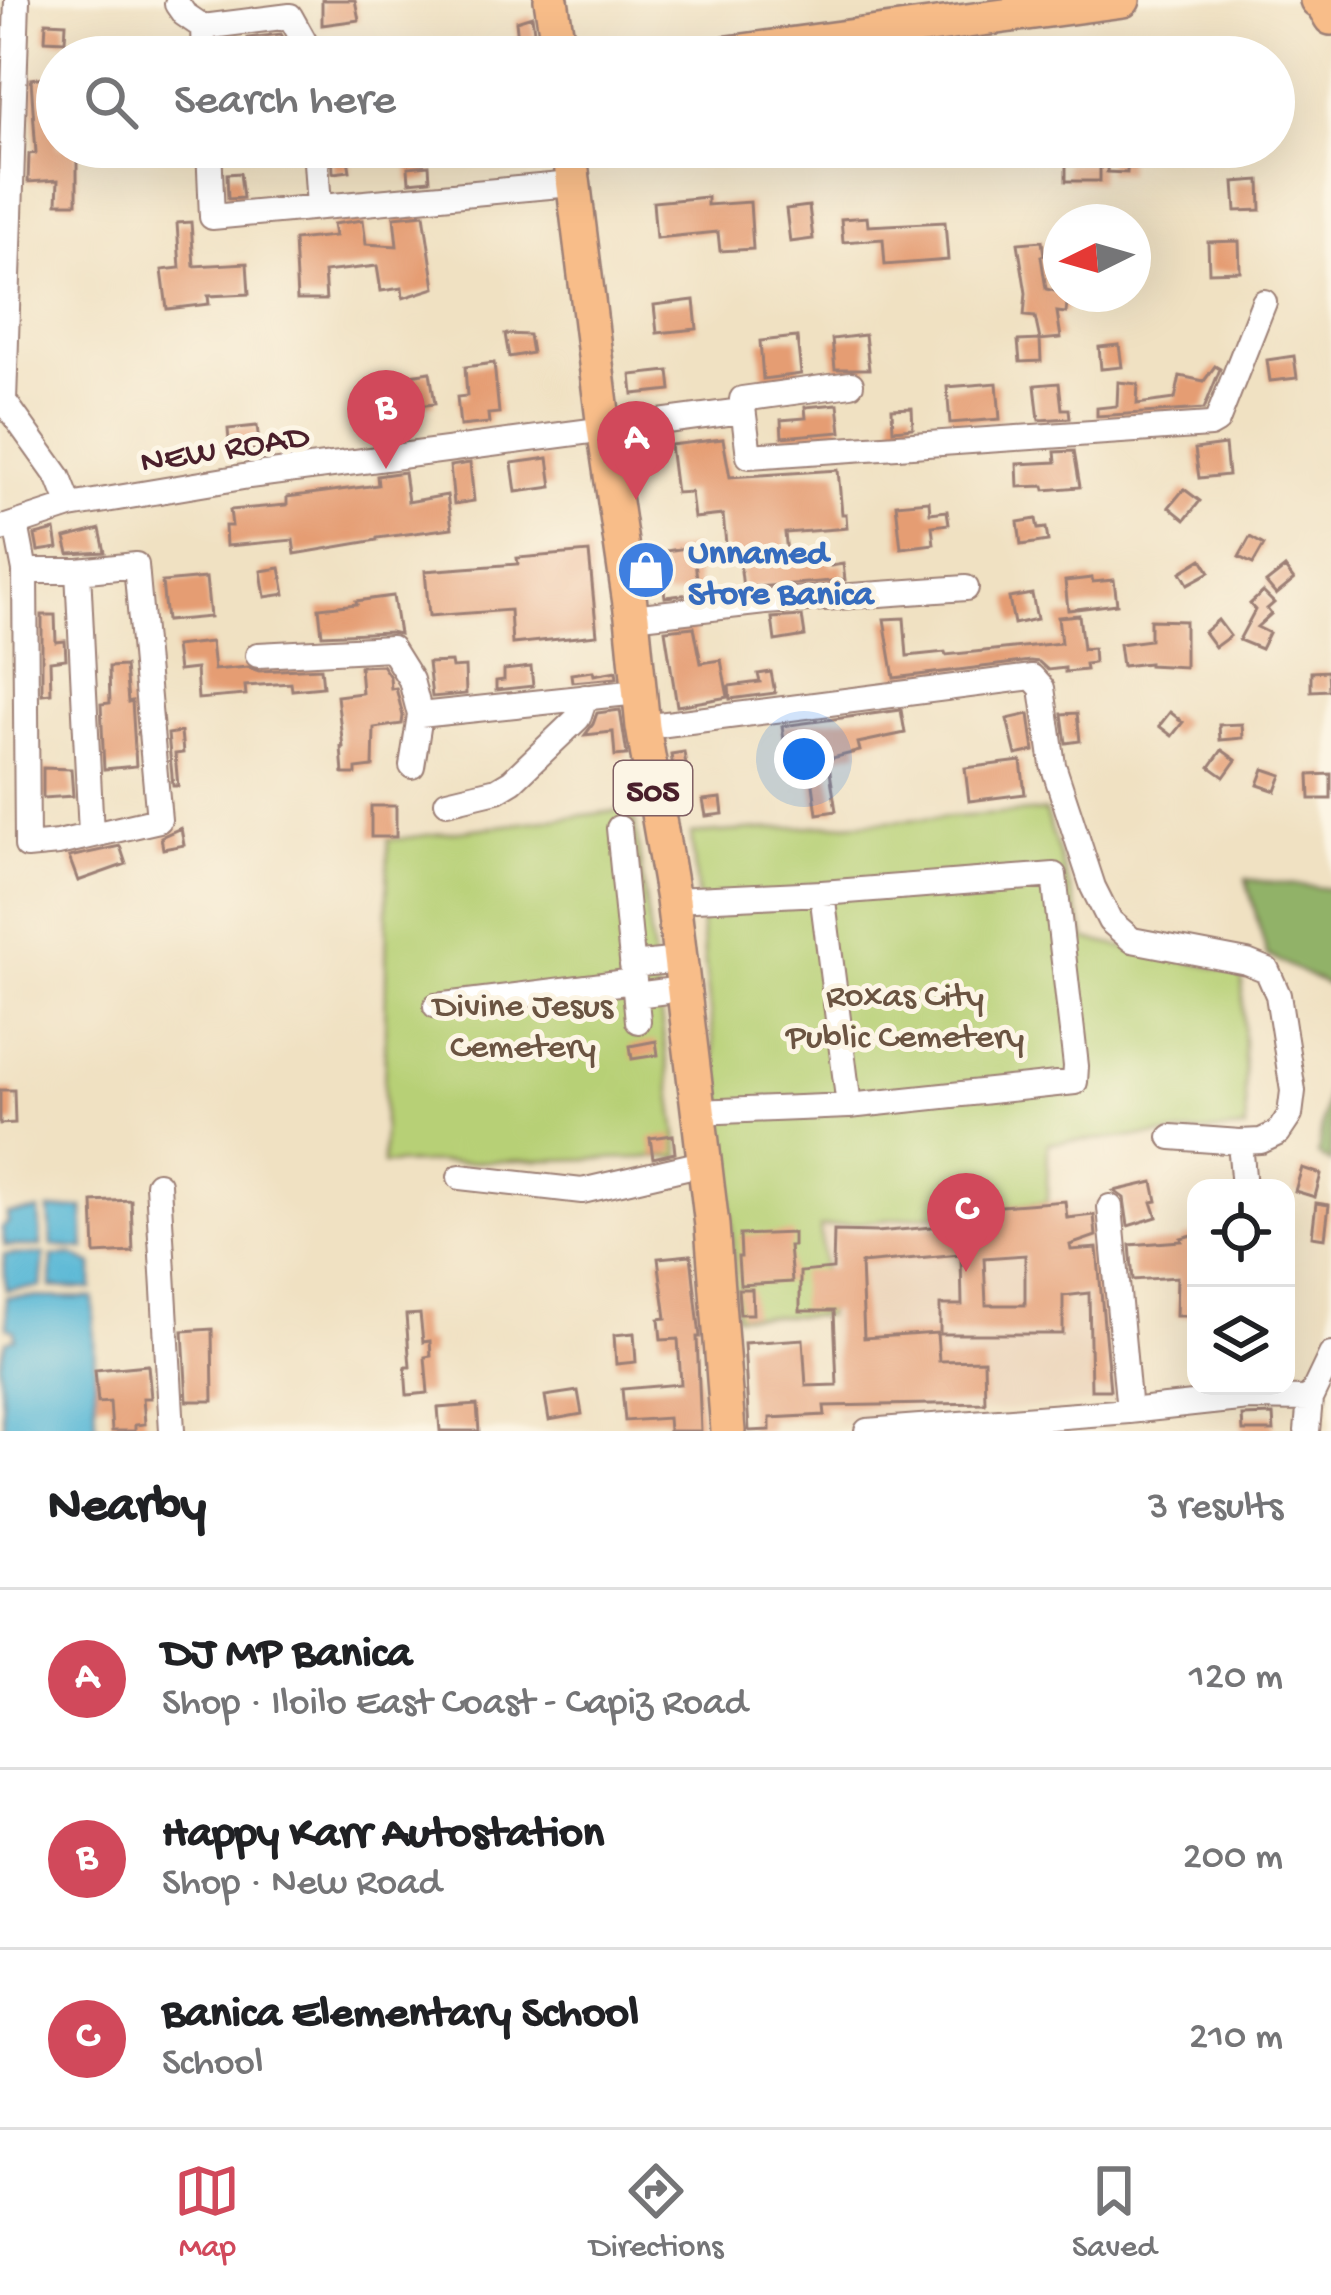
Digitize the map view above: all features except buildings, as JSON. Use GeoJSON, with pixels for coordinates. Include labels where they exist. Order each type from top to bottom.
{"type":"FeatureCollection","features":[{"type":"Feature","properties":{"kind":"main road"},"geometry":{"type":"LineString","coordinates":[[551,0],[557,36]]}},
{"type":"Feature","properties":{"kind":"main road"},"geometry":{"type":"LineString","coordinates":[[825,36],[975,11],[1123,0]]}},
{"type":"Feature","properties":{"kind":"main road"},"geometry":{"type":"LineString","coordinates":[[1317,0],[1331,18]]}},
{"type":"Feature","properties":{"kind":"main road","name":"505"},"geometry":{"type":"LineString","coordinates":[[571,168],[632,617],[638,692],[673,900],[712,1226],[728,1431]]}},
{"type":"Feature","properties":{"kind":"street"},"geometry":{"type":"LineString","coordinates":[[17,0],[4,401],[59,478],[70,506]]}},
{"type":"Feature","properties":{"kind":"street"},"geometry":{"type":"LineString","coordinates":[[177,4],[203,27],[290,16],[301,36]]}},
{"type":"Feature","properties":{"kind":"street"},"geometry":{"type":"LineString","coordinates":[[203,27],[203,36]]}},
{"type":"Feature","properties":{"kind":"street"},"geometry":{"type":"LineString","coordinates":[[209,168],[212,217],[572,184]]}},
{"type":"Feature","properties":{"kind":"street"},"geometry":{"type":"LineString","coordinates":[[316,168],[319,206]]}},
{"type":"Feature","properties":{"kind":"street"},"geometry":{"type":"LineString","coordinates":[[742,411],[749,456],[1210,425],[1217,421],[1264,302]]}},
{"type":"Feature","properties":{"kind":"street","name":"NEW ROAD"},"geometry":{"type":"LineString","coordinates":[[8,526],[70,506],[250,476],[742,411],[742,399],[850,385]]}},
{"type":"Feature","properties":{"kind":"street"},"geometry":{"type":"LineString","coordinates":[[8,526],[25,571],[27,846],[159,820],[136,565],[25,571]]}},
{"type":"Feature","properties":{"kind":"street"},"geometry":{"type":"LineString","coordinates":[[78,571],[91,834]]}},
{"type":"Feature","properties":{"kind":"street"},"geometry":{"type":"LineString","coordinates":[[632,617],[966,588]]}},
{"type":"Feature","properties":{"kind":"street"},"geometry":{"type":"LineString","coordinates":[[258,655],[391,648],[411,680],[420,715],[412,766]]}},
{"type":"Feature","properties":{"kind":"street"},"geometry":{"type":"LineString","coordinates":[[643,727],[1032,677],[1042,688],[1053,765],[1093,886],[1110,921],[1132,940],[1267,970],[1278,995],[1293,1091],[1290,1115],[1279,1132],[1261,1141],[1240,1142],[1171,1137]]}},
{"type":"Feature","properties":{"kind":"street"},"geometry":{"type":"LineString","coordinates":[[420,715],[638,692]]}},
{"type":"Feature","properties":{"kind":"street"},"geometry":{"type":"LineString","coordinates":[[447,802],[497,790],[512,781],[578,718],[585,698]]}},
{"type":"Feature","properties":{"kind":"street"},"geometry":{"type":"LineString","coordinates":[[619,828],[635,991]]}},
{"type":"Feature","properties":{"kind":"street"},"geometry":{"type":"LineString","coordinates":[[673,900],[1054,875],[1064,952],[1076,1082],[849,1106],[696,1112]]}},
{"type":"Feature","properties":{"kind":"street"},"geometry":{"type":"LineString","coordinates":[[822,893],[849,1106]]}},
{"type":"Feature","properties":{"kind":"street"},"geometry":{"type":"LineString","coordinates":[[436,1006],[635,991],[681,974]]}},
{"type":"Feature","properties":{"kind":"street"},"geometry":{"type":"LineString","coordinates":[[1240,1142],[1243,1179]]}},
{"type":"Feature","properties":{"kind":"street"},"geometry":{"type":"LineString","coordinates":[[460,1177],[582,1191],[703,1163]]}},
{"type":"Feature","properties":{"kind":"street"},"geometry":{"type":"LineString","coordinates":[[158,1184],[172,1431]]}},
{"type":"Feature","properties":{"kind":"street"},"geometry":{"type":"LineString","coordinates":[[1110,1207],[1136,1417]]}},
{"type":"Feature","properties":{"kind":"street"},"geometry":{"type":"LineString","coordinates":[[1307,1431],[1310,1400],[1331,1355]]}},
{"type":"Feature","properties":{"kind":"street"},"geometry":{"type":"LineString","coordinates":[[867,1431],[1136,1417],[1235,1395]]}},
{"type":"Feature","properties":{"kind":"street"},"geometry":{"type":"LineString","coordinates":[[1271,1395],[1310,1400]]}},
{"type":"Feature","properties":{"kind":"shaded area"},"geometry":{"type":"Polygon","coordinates":[[[1103,1199],[1119,1401],[837,1423],[819,1227],[1103,1199]]]}},
{"type":"Feature","properties":{"kind":"green space","name":"Divine Jesus Cemetery"},"geometry":{"type":"Polygon","coordinates":[[[633,809],[680,1157],[383,1164],[388,840],[633,809]]]}},
{"type":"Feature","properties":{"kind":"green space","name":"Roxas City Public Cemetery"},"geometry":{"type":"Polygon","coordinates":[[[1045,811],[1086,939],[1242,974],[1246,1129],[1048,1143],[1047,1202],[820,1227],[827,1316],[736,1316],[730,1197],[691,834],[1045,811]]]}},
{"type":"Feature","properties":{"kind":"green space"},"geometry":{"type":"Polygon","coordinates":[[[1246,879],[1331,889],[1331,987],[1267,955],[1246,879]]]}},
{"type":"Feature","properties":{"kind":"green space"},"geometry":{"type":"Polygon","coordinates":[[[1331,1060],[1331,1163],[1318,1155],[1331,1060]]]}},
{"type":"Feature","properties":{"kind":"water"},"geometry":{"type":"Polygon","coordinates":[[[83,1208],[85,1249],[52,1246],[49,1210],[83,1208]]]}},
{"type":"Feature","properties":{"kind":"water"},"geometry":{"type":"Polygon","coordinates":[[[39,1211],[41,1246],[5,1246],[2,1228],[8,1223],[7,1214],[39,1211]]]}},
{"type":"Feature","properties":{"kind":"water"},"geometry":{"type":"Polygon","coordinates":[[[44,1254],[41,1287],[6,1290],[4,1255],[44,1254]]]}},
{"type":"Feature","properties":{"kind":"water"},"geometry":{"type":"Polygon","coordinates":[[[73,1255],[92,1265],[92,1289],[51,1287],[52,1256],[73,1255]]]}},
{"type":"Feature","properties":{"kind":"water"},"geometry":{"type":"Polygon","coordinates":[[[6,1297],[93,1298],[96,1431],[4,1431],[0,1364],[6,1341],[15,1338],[14,1330],[7,1327],[6,1297]]]}},
{"type":"Feature","properties":{"kind":"place","name":"Happy Karr Autostation"},"geometry":{"type":"Point","coordinates":[386,469]}},
{"type":"Feature","properties":{"kind":"place","name":"DJ MP Banica"},"geometry":{"type":"Point","coordinates":[636,500]}},
{"type":"Feature","properties":{"kind":"place","name":"Unnamed Store Banica"},"geometry":{"type":"Point","coordinates":[646,570]}},
{"type":"Feature","properties":{"kind":"place","name":"Banica Elementary School"},"geometry":{"type":"Point","coordinates":[966,1272]}}]}
